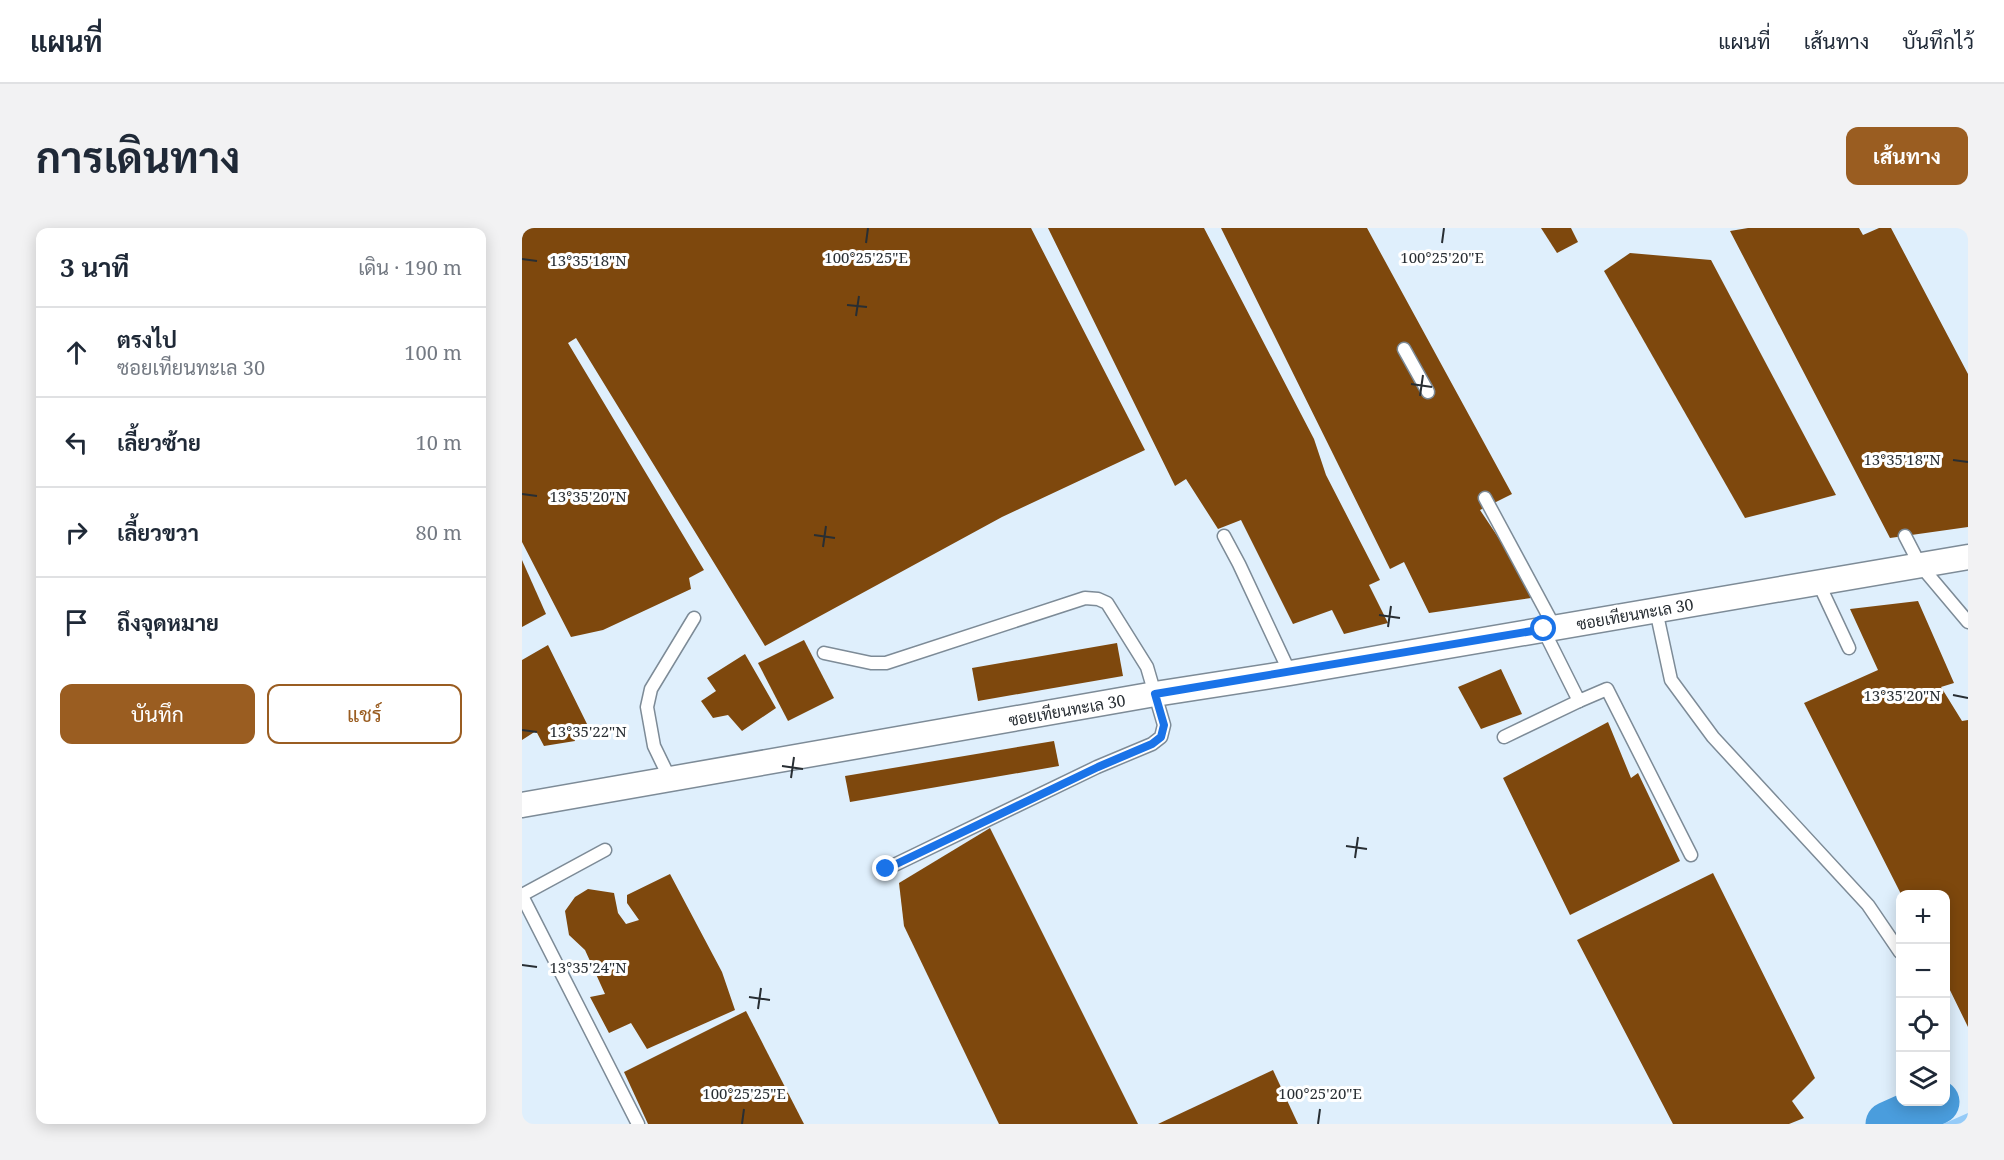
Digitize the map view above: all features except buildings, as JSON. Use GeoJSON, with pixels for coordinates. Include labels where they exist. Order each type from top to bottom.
{"type":"FeatureCollection","features":[{"type":"Feature","properties":{"kind":"street","name":"ซอยเทียนทะเล 30"},"geometry":{"type":"LineString","coordinates":[[522,805],[1155,694],[1968,557]]}},
{"type":"Feature","properties":{"kind":"lane"},"geometry":{"type":"LineString","coordinates":[[1404,349],[1428,392]]}},
{"type":"Feature","properties":{"kind":"lane"},"geometry":{"type":"LineString","coordinates":[[1485,498],[1549,629],[1579,702]]}},
{"type":"Feature","properties":{"kind":"lane"},"geometry":{"type":"LineString","coordinates":[[1224,536],[1290,673]]}},
{"type":"Feature","properties":{"kind":"lane"},"geometry":{"type":"LineString","coordinates":[[1905,536],[1920,565],[1968,622]]}},
{"type":"Feature","properties":{"kind":"lane"},"geometry":{"type":"LineString","coordinates":[[1818,582],[1849,648]]}},
{"type":"Feature","properties":{"kind":"lane"},"geometry":{"type":"LineString","coordinates":[[824,653],[871,663],[886,663],[1091,597],[1107,603],[1147,667],[1164,725],[1161,737],[1152,744],[1098,767],[886,869]]}},
{"type":"Feature","properties":{"kind":"lane"},"geometry":{"type":"LineString","coordinates":[[1656,610],[1671,680],[1713,737],[1868,905],[1896,946]]}},
{"type":"Feature","properties":{"kind":"lane"},"geometry":{"type":"LineString","coordinates":[[670,779],[654,746],[646,707],[651,689],[694,618]]}},
{"type":"Feature","properties":{"kind":"lane"},"geometry":{"type":"LineString","coordinates":[[1504,737],[1607,689],[1691,855]]}},
{"type":"Feature","properties":{"kind":"lane"},"geometry":{"type":"LineString","coordinates":[[605,850],[522,896],[638,1124]]}},
{"type":"Feature","properties":{"kind":"shaded area"},"geometry":{"type":"Polygon","coordinates":[[[1968,1113],[1968,1124],[1943,1124],[1968,1113]]]}},
{"type":"Feature","properties":{"kind":"waterway"},"geometry":{"type":"LineString","coordinates":[[1888,1124],[1928,1106]]}},
{"type":"Feature","properties":{"kind":"route"},"geometry":{"type":"LineString","coordinates":[[886,869],[1098,767],[1152,744],[1161,737],[1164,725],[1155,694],[1544,629]]}}]}
